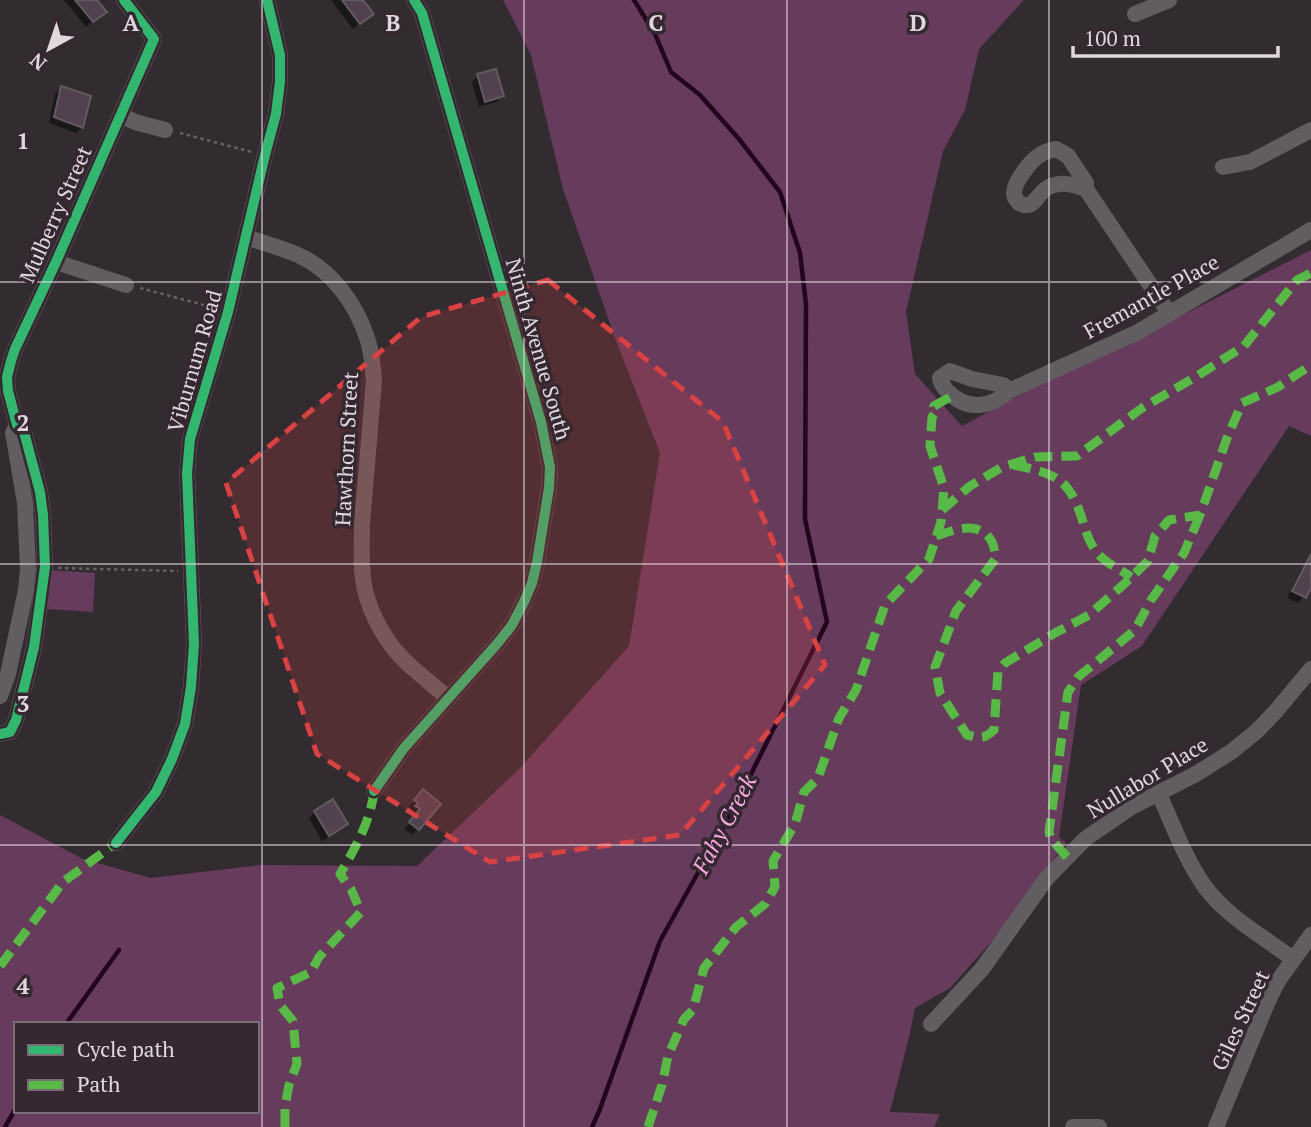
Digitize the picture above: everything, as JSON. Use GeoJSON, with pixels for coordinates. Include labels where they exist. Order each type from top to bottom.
{"type":"FeatureCollection","features":[{"type":"Feature","properties":{"kind":"street","name":"Mulberry Street"},"geometry":{"type":"LineString","coordinates":[[0,734],[10,732],[16,720],[34,647],[45,567],[40,492],[24,432],[17,425],[7,377],[15,349],[154,39],[124,0]]}},
{"type":"Feature","properties":{"kind":"street","name":"Viburnum Road"},"geometry":{"type":"LineString","coordinates":[[116,843],[156,792],[172,760],[185,724],[194,644],[187,473],[190,439],[228,312],[276,114],[280,82],[279,55],[267,0]]}},
{"type":"Feature","properties":{"kind":"street","name":"Ninth Avenue South"},"geometry":{"type":"LineString","coordinates":[[374,791],[404,748],[512,625],[532,583],[549,488],[550,467],[541,422],[422,13],[414,0]]}},
{"type":"Feature","properties":{"kind":"street"},"geometry":{"type":"LineString","coordinates":[[1135,14],[1170,0]]}},
{"type":"Feature","properties":{"kind":"street"},"geometry":{"type":"LineString","coordinates":[[121,115],[135,122],[165,130]]}},
{"type":"Feature","properties":{"kind":"street"},"geometry":{"type":"LineString","coordinates":[[1223,167],[1250,162],[1311,130]]}},
{"type":"Feature","properties":{"kind":"street"},"geometry":{"type":"LineString","coordinates":[[1086,189],[1065,184],[1050,186],[1028,206],[1018,203],[1014,195],[1014,190],[1027,168],[1041,154],[1056,149],[1068,156],[1086,183],[1086,189],[1168,313]]}},
{"type":"Feature","properties":{"kind":"street","name":"Fremantle Place"},"geometry":{"type":"LineString","coordinates":[[1009,391],[1138,332],[1311,230]]}},
{"type":"Feature","properties":{"kind":"street","name":"Hawthorn Street"},"geometry":{"type":"LineString","coordinates":[[246,237],[300,256],[319,268],[336,283],[360,318],[368,339],[374,381],[362,524],[365,590],[371,608],[390,643],[404,660],[448,698]]}},
{"type":"Feature","properties":{"kind":"street"},"geometry":{"type":"LineString","coordinates":[[56,262],[126,285]]}},
{"type":"Feature","properties":{"kind":"street","name":"Mulberry Street"},"geometry":{"type":"LineString","coordinates":[[0,695],[8,674],[28,569],[25,503],[13,433],[17,425]]}},
{"type":"Feature","properties":{"kind":"street","name":"Nullabor Place"},"geometry":{"type":"LineString","coordinates":[[931,1024],[982,970],[1035,892],[1062,860],[1108,822],[1219,759],[1257,731],[1311,669]]}},
{"type":"Feature","properties":{"kind":"street"},"geometry":{"type":"LineString","coordinates":[[1159,794],[1194,869],[1206,888],[1235,916],[1293,959]]}},
{"type":"Feature","properties":{"kind":"street","name":"Giles Street"},"geometry":{"type":"LineString","coordinates":[[1216,1127],[1268,1001],[1278,981],[1311,935]]}},
{"type":"Feature","properties":{"kind":"street"},"geometry":{"type":"LineString","coordinates":[[1073,1127],[1098,1127]]}},
{"type":"Feature","properties":{"kind":"path"},"geometry":{"type":"LineString","coordinates":[[165,130],[265,155]]}},
{"type":"Feature","properties":{"kind":"path"},"geometry":{"type":"LineString","coordinates":[[126,285],[228,312]]}},
{"type":"Feature","properties":{"kind":"path"},"geometry":{"type":"LineString","coordinates":[[45,567],[192,571]]}},
{"type":"Feature","properties":{"kind":"highlighted area"},"geometry":{"type":"Polygon","coordinates":[[[548,280],[723,422],[825,665],[680,835],[490,862],[317,754],[226,483],[421,317],[548,280]]]}},
{"type":"Feature","properties":{"kind":"shaded area"},"geometry":{"type":"Polygon","coordinates":[[[503,0],[1024,0],[979,49],[965,110],[943,151],[906,312],[915,374],[962,426],[1068,369],[1157,328],[1311,250],[1311,436],[1289,426],[1142,646],[1081,685],[1059,837],[1066,843],[991,942],[950,988],[915,1008],[890,1112],[940,1114],[934,1127],[0,1127],[0,815],[83,859],[151,878],[261,865],[417,866],[521,767],[629,646],[660,453],[615,338],[563,189],[531,55],[503,0]]]}},
{"type":"Feature","properties":{"kind":"shaded area"},"geometry":{"type":"Polygon","coordinates":[[[49,570],[95,573],[93,612],[47,609],[49,570]]]}},
{"type":"Feature","properties":{"kind":"building"},"geometry":{"type":"Polygon","coordinates":[[[75,0],[97,0],[107,12],[93,22],[75,0]]]}},
{"type":"Feature","properties":{"kind":"building"},"geometry":{"type":"Polygon","coordinates":[[[342,0],[363,0],[374,14],[360,24],[342,0]]]}},
{"type":"Feature","properties":{"kind":"building"},"geometry":{"type":"Polygon","coordinates":[[[496,69],[504,96],[485,102],[477,74],[496,69]]]}},
{"type":"Feature","properties":{"kind":"building"},"geometry":{"type":"Polygon","coordinates":[[[61,86],[91,96],[83,128],[54,117],[61,86]]]}},
{"type":"Feature","properties":{"kind":"building"},"geometry":{"type":"Polygon","coordinates":[[[1311,554],[1311,588],[1306,598],[1292,591],[1311,554]]]}},
{"type":"Feature","properties":{"kind":"building"},"geometry":{"type":"Polygon","coordinates":[[[423,789],[441,804],[419,830],[409,822],[420,809],[415,806],[418,803],[414,800],[423,789]]]}},
{"type":"Feature","properties":{"kind":"building"},"geometry":{"type":"Polygon","coordinates":[[[333,799],[348,824],[329,836],[314,811],[333,799]]]}},
{"type":"Feature","properties":{"kind":"waterway","name":"Fahy Creek"},"geometry":{"type":"LineString","coordinates":[[592,1127],[660,941],[735,806],[827,622],[805,519],[806,304],[800,253],[780,192],[700,95],[671,72],[655,34],[634,0]]}},
{"type":"Feature","properties":{"kind":"waterway"},"geometry":{"type":"LineString","coordinates":[[67,1022],[119,950]]}},
{"type":"Feature","properties":{"kind":"waterway"},"geometry":{"type":"LineString","coordinates":[[5,1127],[14,1111]]}},
{"type":"Feature","properties":{"kind":"marked path"},"geometry":{"type":"LineString","coordinates":[[942,510],[970,486],[1002,467],[1035,457],[1077,456],[1142,408],[1244,346],[1297,280],[1311,273]]}},
{"type":"Feature","properties":{"kind":"marked path"},"geometry":{"type":"LineString","coordinates":[[936,536],[958,529],[974,528],[987,535],[994,548],[996,558],[956,611],[935,667],[940,693],[967,735],[984,737],[994,730],[998,671],[1005,663],[1089,615],[1148,561],[1155,536],[1169,520],[1200,515],[1242,403],[1278,387],[1311,365]]}},
{"type":"Feature","properties":{"kind":"marked path"},"geometry":{"type":"LineString","coordinates":[[648,1127],[668,1056],[684,1019],[693,1010],[704,968],[736,927],[765,904],[775,887],[773,861],[795,824],[804,792],[818,778],[839,718],[856,690],[885,605],[929,559],[941,522],[944,488],[930,446],[932,417],[936,412],[934,406],[952,396]]}},
{"type":"Feature","properties":{"kind":"marked path"},"geometry":{"type":"LineString","coordinates":[[1013,465],[1040,471],[1059,480],[1078,507],[1091,544],[1107,562],[1131,577]]}},
{"type":"Feature","properties":{"kind":"marked path"},"geometry":{"type":"LineString","coordinates":[[1067,857],[1051,839],[1049,832],[1068,692],[1078,677],[1135,630],[1151,600],[1184,553],[1200,515]]}},
{"type":"Feature","properties":{"kind":"marked path"},"geometry":{"type":"LineString","coordinates":[[285,1127],[285,1106],[297,1064],[293,1021],[280,1005],[277,988],[311,972],[319,957],[361,912],[351,889],[340,874],[366,823],[374,791]]}},
{"type":"Feature","properties":{"kind":"marked path"},"geometry":{"type":"LineString","coordinates":[[0,966],[63,882],[116,843]]}},
{"type":"Feature","properties":{"kind":"cycle path"},"geometry":{"type":"LineString","coordinates":[[0,734],[10,732],[16,720],[34,647],[45,567],[40,492],[24,432],[17,425],[7,377],[15,349],[154,39],[124,0]]}},
{"type":"Feature","properties":{"kind":"cycle path"},"geometry":{"type":"LineString","coordinates":[[116,843],[156,792],[185,724],[194,644],[187,473],[190,439],[228,312],[276,114],[280,55],[267,0]]}},
{"type":"Feature","properties":{"kind":"cycle path"},"geometry":{"type":"LineString","coordinates":[[374,791],[404,748],[512,625],[532,583],[549,488],[550,467],[541,422],[422,13],[414,0]]}}]}
